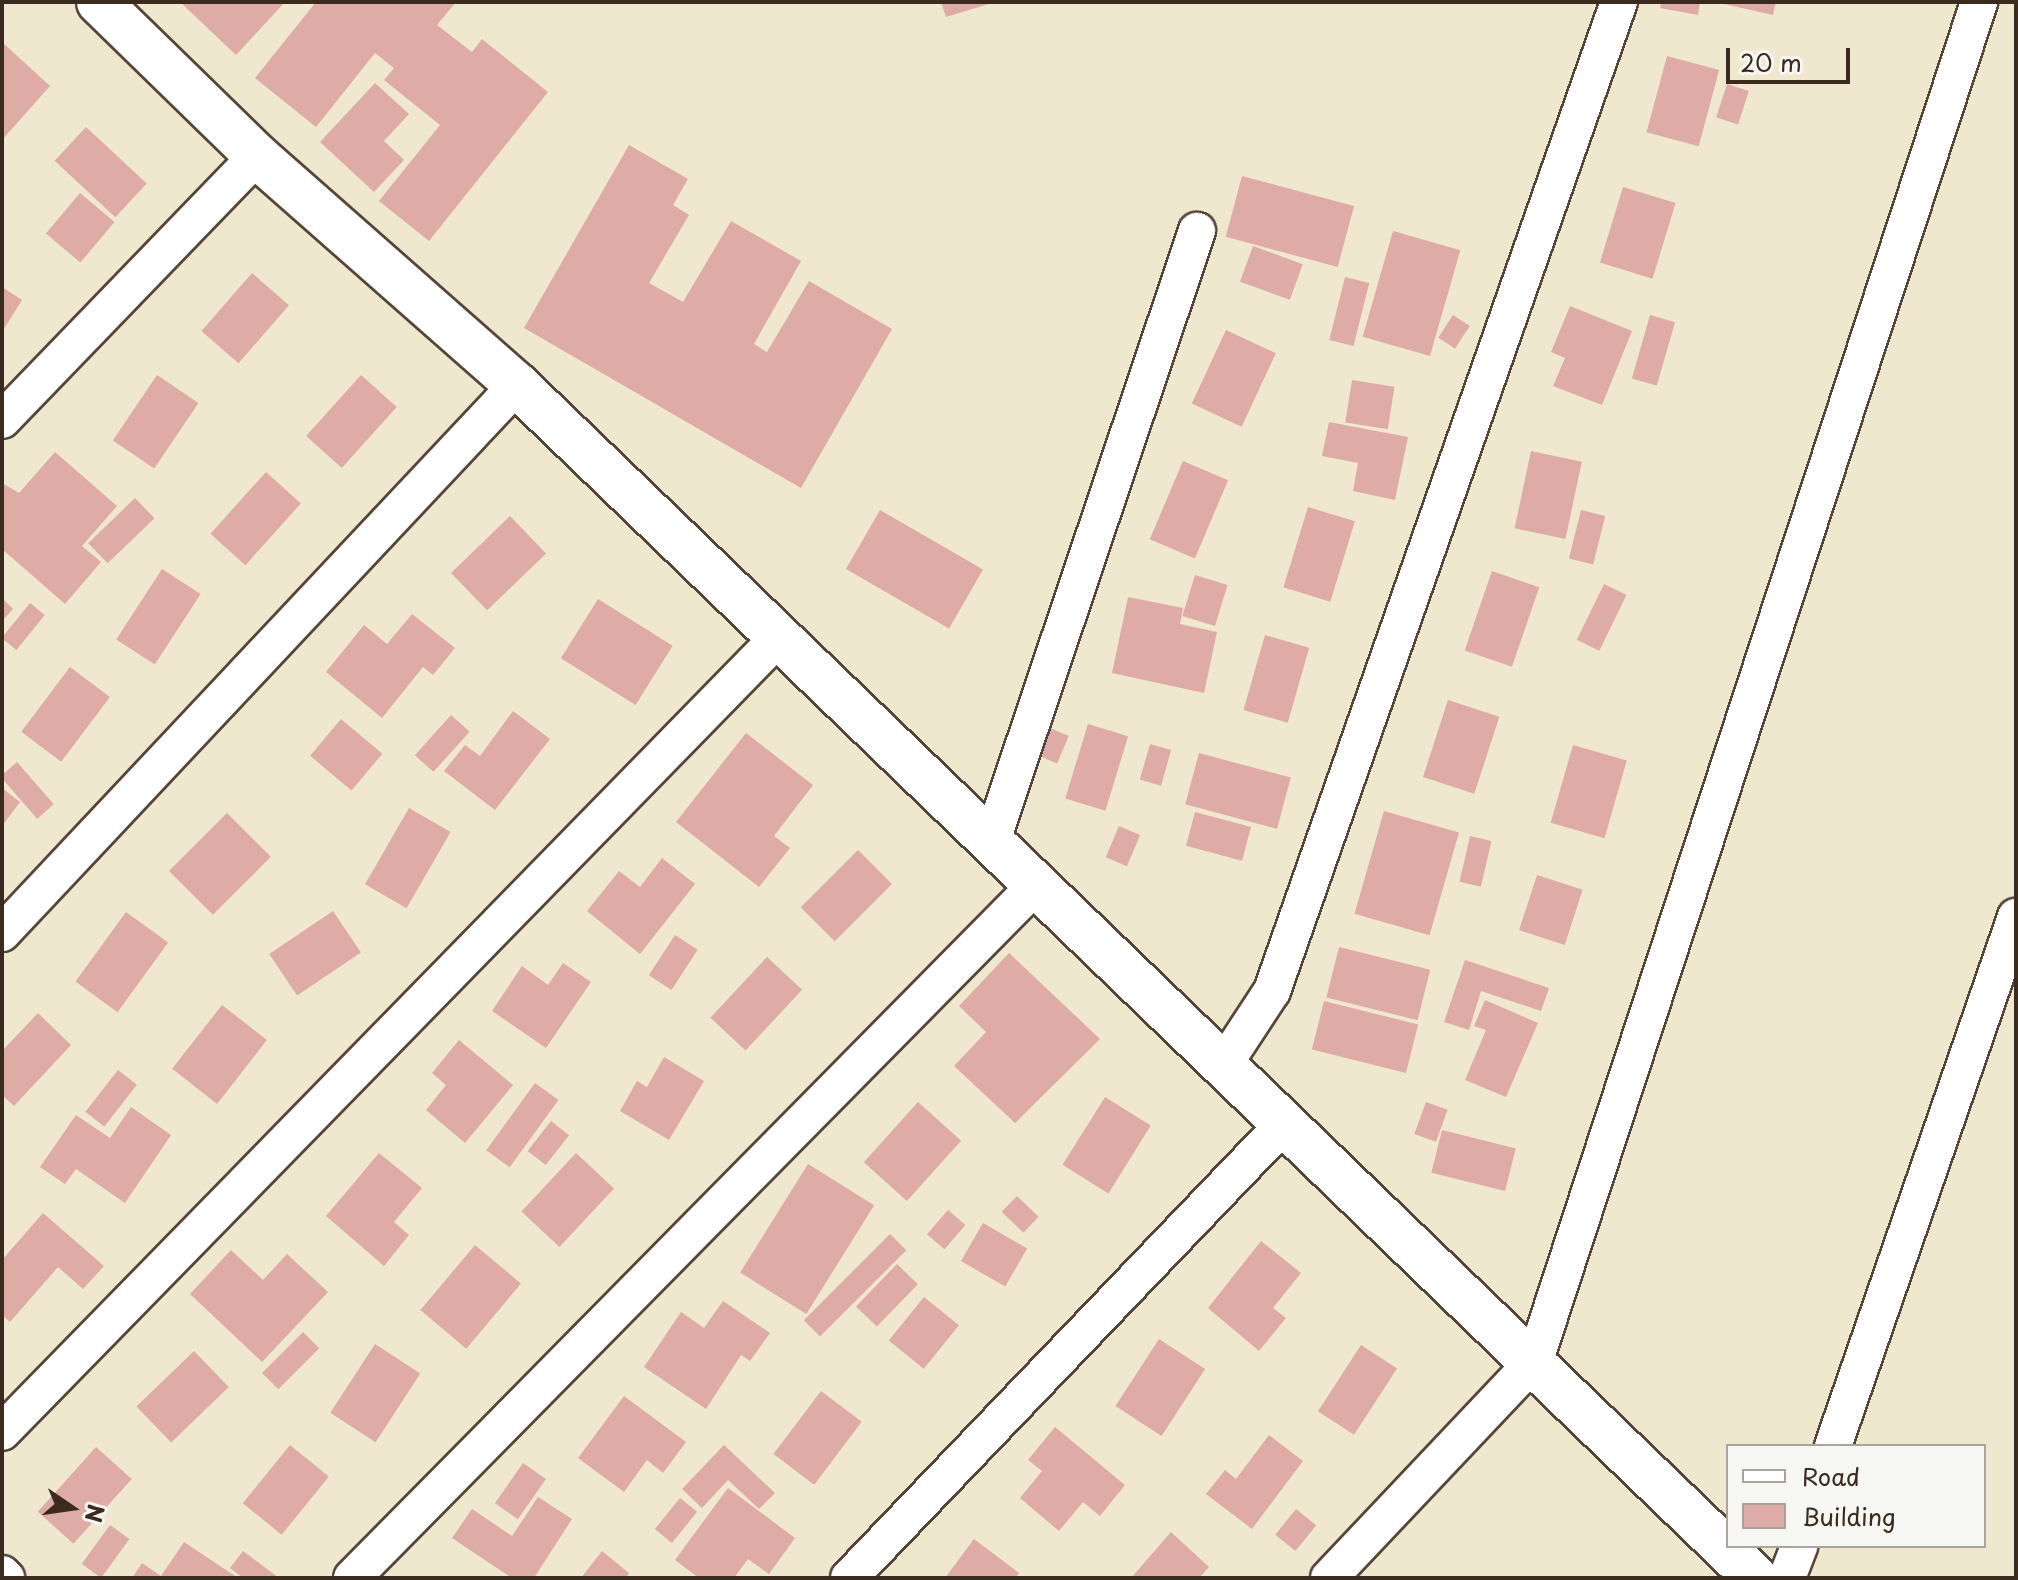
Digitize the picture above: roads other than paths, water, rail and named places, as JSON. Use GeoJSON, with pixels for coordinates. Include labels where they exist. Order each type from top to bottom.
{"type":"FeatureCollection","features":[{"type":"Feature","properties":{"kind":"street"},"geometry":{"type":"LineString","coordinates":[[99,2],[257,156],[517,385],[776,640],[1037,884],[1283,1125],[1535,1360],[1756,1578]]}},
{"type":"Feature","properties":{"kind":"street"},"geometry":{"type":"LineString","coordinates":[[1224,1064],[1272,991],[1619,2]]}},
{"type":"Feature","properties":{"kind":"street"},"geometry":{"type":"LineString","coordinates":[[1329,1578],[1535,1360],[1979,2]]}},
{"type":"Feature","properties":{"kind":"street"},"geometry":{"type":"LineString","coordinates":[[2,420],[257,156]]}},
{"type":"Feature","properties":{"kind":"street"},"geometry":{"type":"LineString","coordinates":[[991,843],[1197,231]]}},
{"type":"Feature","properties":{"kind":"street"},"geometry":{"type":"LineString","coordinates":[[2,933],[517,385]]}},
{"type":"Feature","properties":{"kind":"street"},"geometry":{"type":"LineString","coordinates":[[2,1432],[776,640]]}},
{"type":"Feature","properties":{"kind":"street"},"geometry":{"type":"LineString","coordinates":[[352,1578],[1037,884]]}},
{"type":"Feature","properties":{"kind":"street"},"geometry":{"type":"LineString","coordinates":[[1834,1444],[2016,917]]}},
{"type":"Feature","properties":{"kind":"street"},"geometry":{"type":"LineString","coordinates":[[849,1578],[1283,1125]]}},
{"type":"Feature","properties":{"kind":"street"},"geometry":{"type":"LineString","coordinates":[[1787,1578],[1798,1548]]}},
{"type":"Feature","properties":{"kind":"street"},"geometry":{"type":"LineString","coordinates":[[2,1574],[6,1578]]}}]}
